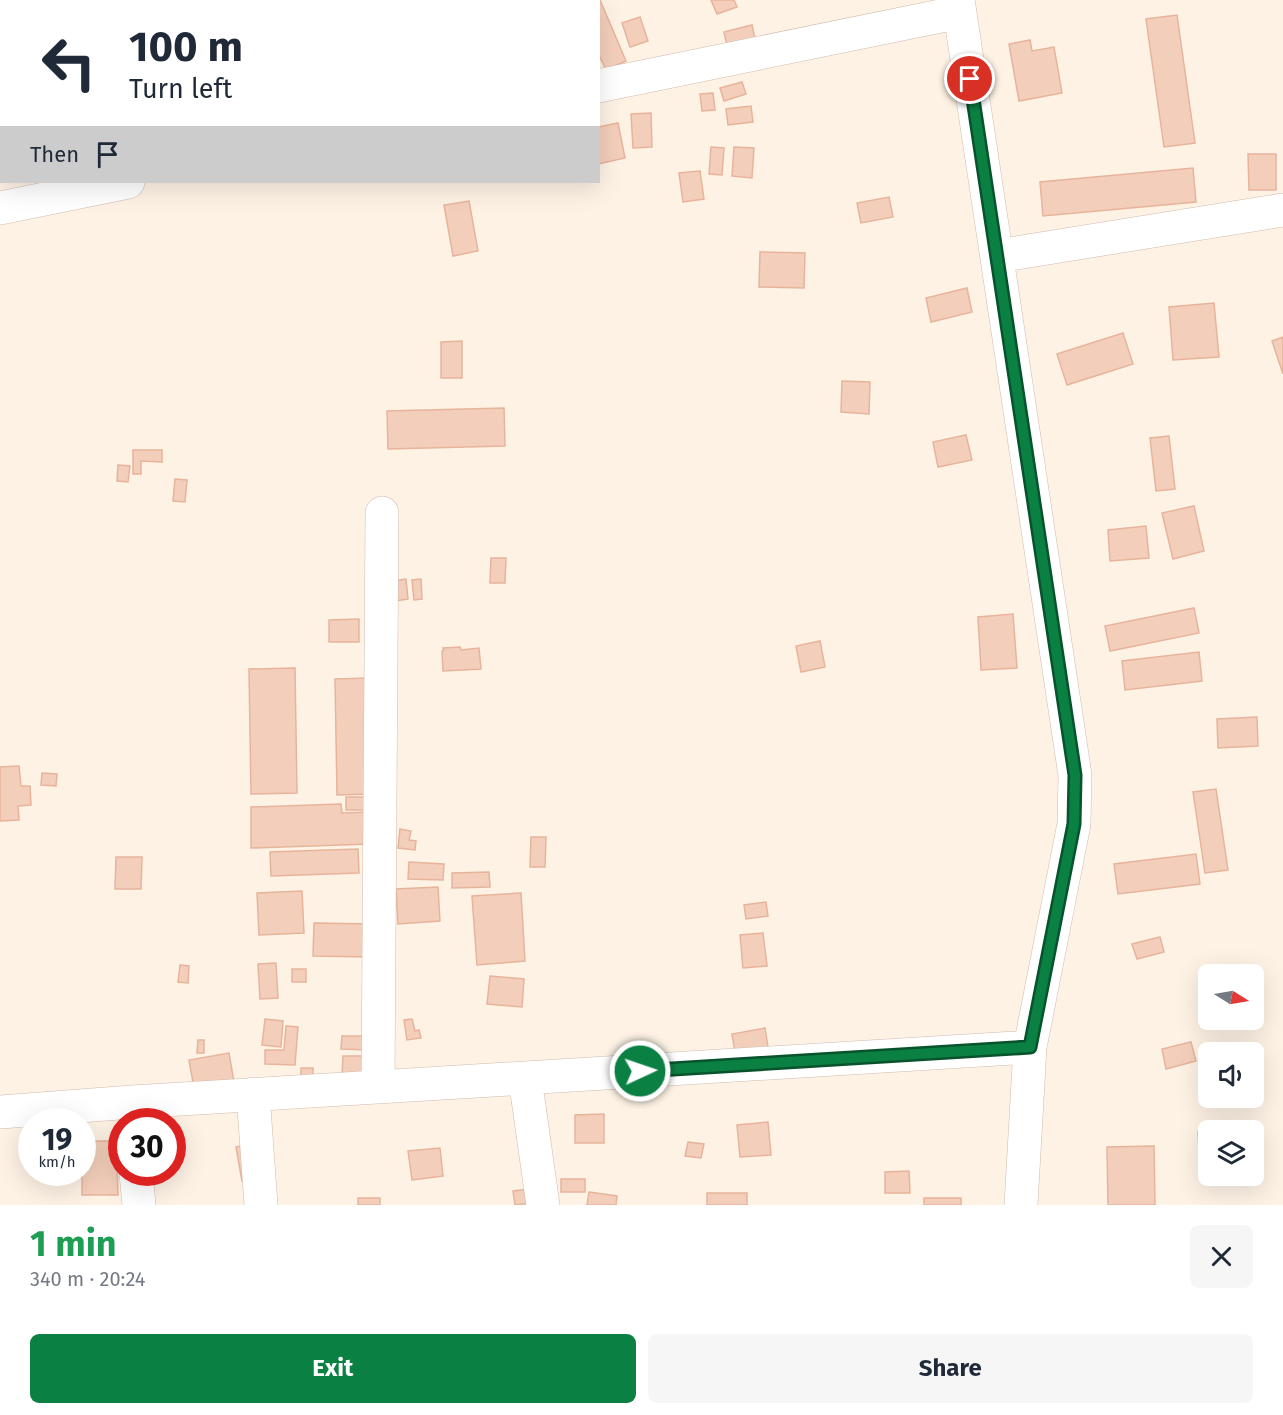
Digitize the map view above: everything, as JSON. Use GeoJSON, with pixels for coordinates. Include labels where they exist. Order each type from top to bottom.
{"type":"FeatureCollection","features":[{"type":"Feature","properties":{"kind":"street"},"geometry":{"type":"LineString","coordinates":[[600,86],[959,6],[1075,775],[1074,824],[1030,1047],[1021,1205]]}},
{"type":"Feature","properties":{"kind":"street"},"geometry":{"type":"LineString","coordinates":[[0,208],[123,183]]}},
{"type":"Feature","properties":{"kind":"street"},"geometry":{"type":"LineString","coordinates":[[997,256],[1283,210]]}},
{"type":"Feature","properties":{"kind":"street"},"geometry":{"type":"LineString","coordinates":[[378,1087],[382,513]]}},
{"type":"Feature","properties":{"kind":"street"},"geometry":{"type":"LineString","coordinates":[[159,1108],[253,1094],[1030,1047]]}},
{"type":"Feature","properties":{"kind":"street"},"geometry":{"type":"LineString","coordinates":[[525,1078],[543,1205]]}},
{"type":"Feature","properties":{"kind":"street"},"geometry":{"type":"LineString","coordinates":[[253,1094],[261,1205]]}},
{"type":"Feature","properties":{"kind":"street"},"geometry":{"type":"LineString","coordinates":[[0,1112],[108,1112]]}},
{"type":"Feature","properties":{"kind":"street"},"geometry":{"type":"LineString","coordinates":[[137,1186],[139,1205]]}},
{"type":"Feature","properties":{"kind":"building"},"geometry":{"type":"Polygon","coordinates":[[[600,0],[626,61],[606,70],[600,57],[600,0]]]}},
{"type":"Feature","properties":{"kind":"building"},"geometry":{"type":"Polygon","coordinates":[[[711,0],[734,0],[737,7],[717,14],[711,0]]]}},
{"type":"Feature","properties":{"kind":"building"},"geometry":{"type":"Polygon","coordinates":[[[1177,15],[1195,143],[1164,147],[1146,19],[1177,15]]]}},
{"type":"Feature","properties":{"kind":"building"},"geometry":{"type":"Polygon","coordinates":[[[640,17],[648,41],[630,47],[622,23],[640,17]]]}},
{"type":"Feature","properties":{"kind":"building"},"geometry":{"type":"Polygon","coordinates":[[[752,25],[756,43],[728,50],[724,32],[752,25]]]}},
{"type":"Feature","properties":{"kind":"building"},"geometry":{"type":"Polygon","coordinates":[[[1030,40],[1032,51],[1054,47],[1062,93],[1019,101],[1009,44],[1030,40]]]}},
{"type":"Feature","properties":{"kind":"building"},"geometry":{"type":"Polygon","coordinates":[[[742,82],[746,94],[724,101],[720,88],[742,82]]]}},
{"type":"Feature","properties":{"kind":"building"},"geometry":{"type":"Polygon","coordinates":[[[713,93],[715,110],[702,111],[700,94],[713,93]]]}},
{"type":"Feature","properties":{"kind":"building"},"geometry":{"type":"Polygon","coordinates":[[[751,106],[753,122],[728,125],[726,109],[751,106]]]}},
{"type":"Feature","properties":{"kind":"building"},"geometry":{"type":"Polygon","coordinates":[[[651,113],[652,147],[633,148],[631,114],[651,113]]]}},
{"type":"Feature","properties":{"kind":"building"},"geometry":{"type":"Polygon","coordinates":[[[618,123],[625,158],[600,164],[600,127],[618,123]]]}},
{"type":"Feature","properties":{"kind":"building"},"geometry":{"type":"Polygon","coordinates":[[[711,147],[724,148],[722,175],[709,174],[711,147]]]}},
{"type":"Feature","properties":{"kind":"building"},"geometry":{"type":"Polygon","coordinates":[[[734,147],[754,148],[752,178],[732,176],[734,147]]]}},
{"type":"Feature","properties":{"kind":"building"},"geometry":{"type":"Polygon","coordinates":[[[1248,154],[1276,154],[1276,190],[1249,190],[1248,154]]]}},
{"type":"Feature","properties":{"kind":"building"},"geometry":{"type":"Polygon","coordinates":[[[1193,168],[1196,202],[1043,216],[1040,182],[1193,168]]]}},
{"type":"Feature","properties":{"kind":"building"},"geometry":{"type":"Polygon","coordinates":[[[700,171],[704,199],[683,202],[679,173],[700,171]]]}},
{"type":"Feature","properties":{"kind":"building"},"geometry":{"type":"Polygon","coordinates":[[[889,197],[893,217],[861,223],[857,203],[889,197]]]}},
{"type":"Feature","properties":{"kind":"building"},"geometry":{"type":"Polygon","coordinates":[[[469,201],[478,251],[453,256],[444,205],[469,201]]]}},
{"type":"Feature","properties":{"kind":"building"},"geometry":{"type":"Polygon","coordinates":[[[760,252],[805,253],[804,288],[759,287],[760,252]]]}},
{"type":"Feature","properties":{"kind":"building"},"geometry":{"type":"Polygon","coordinates":[[[967,288],[972,312],[931,322],[926,298],[967,288]]]}},
{"type":"Feature","properties":{"kind":"building"},"geometry":{"type":"Polygon","coordinates":[[[1214,303],[1219,357],[1173,360],[1169,307],[1214,303]]]}},
{"type":"Feature","properties":{"kind":"building"},"geometry":{"type":"Polygon","coordinates":[[[1123,333],[1133,364],[1067,385],[1057,354],[1123,333]]]}},
{"type":"Feature","properties":{"kind":"building"},"geometry":{"type":"Polygon","coordinates":[[[1283,337],[1283,374],[1272,341],[1283,337]]]}},
{"type":"Feature","properties":{"kind":"building"},"geometry":{"type":"Polygon","coordinates":[[[462,341],[462,378],[441,378],[441,342],[462,341]]]}},
{"type":"Feature","properties":{"kind":"building"},"geometry":{"type":"Polygon","coordinates":[[[842,381],[870,382],[869,414],[841,412],[842,381]]]}},
{"type":"Feature","properties":{"kind":"building"},"geometry":{"type":"Polygon","coordinates":[[[504,408],[505,446],[388,449],[387,411],[504,408]]]}},
{"type":"Feature","properties":{"kind":"building"},"geometry":{"type":"Polygon","coordinates":[[[966,435],[972,460],[938,467],[933,442],[966,435]]]}},
{"type":"Feature","properties":{"kind":"building"},"geometry":{"type":"Polygon","coordinates":[[[1169,436],[1175,489],[1156,491],[1150,438],[1169,436]]]}},
{"type":"Feature","properties":{"kind":"building"},"geometry":{"type":"Polygon","coordinates":[[[133,450],[162,450],[162,462],[141,461],[141,474],[133,474],[133,450]]]}},
{"type":"Feature","properties":{"kind":"building"},"geometry":{"type":"Polygon","coordinates":[[[118,465],[130,466],[128,482],[117,481],[118,465]]]}},
{"type":"Feature","properties":{"kind":"building"},"geometry":{"type":"Polygon","coordinates":[[[175,479],[187,480],[185,502],[173,501],[175,479]]]}},
{"type":"Feature","properties":{"kind":"building"},"geometry":{"type":"Polygon","coordinates":[[[1194,506],[1204,551],[1173,559],[1162,513],[1194,506]]]}},
{"type":"Feature","properties":{"kind":"building"},"geometry":{"type":"Polygon","coordinates":[[[1146,526],[1149,558],[1110,561],[1108,530],[1146,526]]]}},
{"type":"Feature","properties":{"kind":"building"},"geometry":{"type":"Polygon","coordinates":[[[491,558],[506,558],[505,583],[490,583],[491,558]]]}},
{"type":"Feature","properties":{"kind":"building"},"geometry":{"type":"Polygon","coordinates":[[[406,579],[408,599],[395,601],[393,581],[406,579]]]}},
{"type":"Feature","properties":{"kind":"building"},"geometry":{"type":"Polygon","coordinates":[[[421,579],[422,599],[414,600],[412,580],[421,579]]]}},
{"type":"Feature","properties":{"kind":"building"},"geometry":{"type":"Polygon","coordinates":[[[1194,608],[1199,633],[1110,651],[1105,626],[1194,608]]]}},
{"type":"Feature","properties":{"kind":"building"},"geometry":{"type":"Polygon","coordinates":[[[1013,614],[1017,668],[981,670],[978,617],[1013,614]]]}},
{"type":"Feature","properties":{"kind":"building"},"geometry":{"type":"Polygon","coordinates":[[[359,619],[359,642],[329,642],[329,620],[359,619]]]}},
{"type":"Feature","properties":{"kind":"building"},"geometry":{"type":"Polygon","coordinates":[[[820,641],[825,667],[801,672],[796,646],[820,641]]]}},
{"type":"Feature","properties":{"kind":"building"},"geometry":{"type":"Polygon","coordinates":[[[460,647],[461,650],[479,648],[481,669],[443,671],[443,648],[460,647]]]}},
{"type":"Feature","properties":{"kind":"building"},"geometry":{"type":"Polygon","coordinates":[[[1199,652],[1202,681],[1125,690],[1122,661],[1199,652]]]}},
{"type":"Feature","properties":{"kind":"building"},"geometry":{"type":"Polygon","coordinates":[[[295,668],[297,793],[251,794],[249,669],[295,668]]]}},
{"type":"Feature","properties":{"kind":"building"},"geometry":{"type":"Polygon","coordinates":[[[369,678],[370,794],[337,795],[335,679],[369,678]]]}},
{"type":"Feature","properties":{"kind":"building"},"geometry":{"type":"Polygon","coordinates":[[[1257,717],[1258,746],[1218,748],[1217,719],[1257,717]]]}},
{"type":"Feature","properties":{"kind":"building"},"geometry":{"type":"Polygon","coordinates":[[[19,766],[21,786],[30,786],[31,805],[18,806],[19,820],[0,821],[0,767],[19,766]]]}},
{"type":"Feature","properties":{"kind":"building"},"geometry":{"type":"Polygon","coordinates":[[[42,773],[57,774],[56,786],[41,785],[42,773]]]}},
{"type":"Feature","properties":{"kind":"building"},"geometry":{"type":"Polygon","coordinates":[[[1216,789],[1228,870],[1205,873],[1193,792],[1216,789]]]}},
{"type":"Feature","properties":{"kind":"building"},"geometry":{"type":"Polygon","coordinates":[[[346,797],[369,797],[370,810],[346,810],[346,797]]]}},
{"type":"Feature","properties":{"kind":"building"},"geometry":{"type":"Polygon","coordinates":[[[341,804],[342,813],[368,812],[369,844],[251,848],[251,807],[341,804]]]}},
{"type":"Feature","properties":{"kind":"building"},"geometry":{"type":"Polygon","coordinates":[[[400,829],[411,831],[409,840],[416,841],[415,850],[398,848],[400,829]]]}},
{"type":"Feature","properties":{"kind":"building"},"geometry":{"type":"Polygon","coordinates":[[[531,837],[546,837],[545,867],[530,867],[531,837]]]}},
{"type":"Feature","properties":{"kind":"building"},"geometry":{"type":"Polygon","coordinates":[[[358,849],[359,873],[271,876],[270,852],[358,849]]]}},
{"type":"Feature","properties":{"kind":"building"},"geometry":{"type":"Polygon","coordinates":[[[1196,854],[1200,884],[1118,894],[1114,864],[1196,854]]]}},
{"type":"Feature","properties":{"kind":"building"},"geometry":{"type":"Polygon","coordinates":[[[116,857],[142,857],[141,889],[115,889],[116,857]]]}},
{"type":"Feature","properties":{"kind":"building"},"geometry":{"type":"Polygon","coordinates":[[[409,862],[444,864],[443,880],[408,879],[409,862]]]}},
{"type":"Feature","properties":{"kind":"building"},"geometry":{"type":"Polygon","coordinates":[[[489,872],[490,887],[452,888],[452,873],[489,872]]]}},
{"type":"Feature","properties":{"kind":"building"},"geometry":{"type":"Polygon","coordinates":[[[438,887],[440,921],[398,924],[396,889],[438,887]]]}},
{"type":"Feature","properties":{"kind":"building"},"geometry":{"type":"Polygon","coordinates":[[[302,891],[304,933],[259,935],[257,893],[302,891]]]}},
{"type":"Feature","properties":{"kind":"building"},"geometry":{"type":"Polygon","coordinates":[[[521,893],[525,961],[477,965],[472,896],[521,893]]]}},
{"type":"Feature","properties":{"kind":"building"},"geometry":{"type":"Polygon","coordinates":[[[766,902],[768,916],[746,919],[744,905],[766,902]]]}},
{"type":"Feature","properties":{"kind":"building"},"geometry":{"type":"Polygon","coordinates":[[[314,923],[371,924],[370,957],[313,956],[314,923]]]}},
{"type":"Feature","properties":{"kind":"building"},"geometry":{"type":"Polygon","coordinates":[[[763,933],[767,966],[743,968],[740,935],[763,933]]]}},
{"type":"Feature","properties":{"kind":"building"},"geometry":{"type":"Polygon","coordinates":[[[1160,937],[1164,952],[1137,959],[1132,944],[1160,937]]]}},
{"type":"Feature","properties":{"kind":"building"},"geometry":{"type":"Polygon","coordinates":[[[276,963],[278,998],[260,999],[258,964],[276,963]]]}},
{"type":"Feature","properties":{"kind":"building"},"geometry":{"type":"Polygon","coordinates":[[[180,965],[189,966],[188,983],[178,982],[180,965]]]}},
{"type":"Feature","properties":{"kind":"building"},"geometry":{"type":"Polygon","coordinates":[[[292,969],[306,969],[306,982],[292,982],[292,969]]]}},
{"type":"Feature","properties":{"kind":"building"},"geometry":{"type":"Polygon","coordinates":[[[490,976],[524,979],[522,1007],[487,1004],[490,976]]]}},
{"type":"Feature","properties":{"kind":"building"},"geometry":{"type":"Polygon","coordinates":[[[265,1019],[283,1021],[281,1047],[262,1045],[265,1019]]]}},
{"type":"Feature","properties":{"kind":"building"},"geometry":{"type":"Polygon","coordinates":[[[412,1019],[415,1031],[419,1030],[421,1038],[407,1040],[404,1020],[412,1019]]]}},
{"type":"Feature","properties":{"kind":"building"},"geometry":{"type":"Polygon","coordinates":[[[286,1026],[298,1027],[295,1065],[265,1064],[265,1050],[284,1050],[286,1026]]]}},
{"type":"Feature","properties":{"kind":"building"},"geometry":{"type":"Polygon","coordinates":[[[765,1028],[768,1047],[735,1052],[732,1034],[765,1028]]]}},
{"type":"Feature","properties":{"kind":"building"},"geometry":{"type":"Polygon","coordinates":[[[342,1036],[370,1036],[369,1050],[341,1049],[342,1036]]]}},
{"type":"Feature","properties":{"kind":"building"},"geometry":{"type":"Polygon","coordinates":[[[198,1040],[204,1040],[204,1053],[197,1053],[198,1040]]]}},
{"type":"Feature","properties":{"kind":"building"},"geometry":{"type":"Polygon","coordinates":[[[1191,1042],[1196,1061],[1166,1069],[1162,1049],[1191,1042]]]}},
{"type":"Feature","properties":{"kind":"building"},"geometry":{"type":"Polygon","coordinates":[[[229,1053],[234,1082],[194,1088],[189,1060],[229,1053]]]}},
{"type":"Feature","properties":{"kind":"building"},"geometry":{"type":"Polygon","coordinates":[[[343,1056],[366,1056],[365,1077],[342,1076],[343,1056]]]}},
{"type":"Feature","properties":{"kind":"building"},"geometry":{"type":"Polygon","coordinates":[[[301,1068],[313,1068],[313,1080],[301,1080],[301,1068]]]}},
{"type":"Feature","properties":{"kind":"building"},"geometry":{"type":"Polygon","coordinates":[[[604,1114],[604,1143],[575,1143],[575,1115],[604,1114]]]}},
{"type":"Feature","properties":{"kind":"building"},"geometry":{"type":"Polygon","coordinates":[[[768,1122],[771,1155],[740,1157],[737,1125],[768,1122]]]}},
{"type":"Feature","properties":{"kind":"building"},"geometry":{"type":"Polygon","coordinates":[[[96,1141],[108,1141],[108,1186],[118,1186],[118,1195],[82,1195],[82,1186],[96,1186],[96,1141]]]}},
{"type":"Feature","properties":{"kind":"building"},"geometry":{"type":"Polygon","coordinates":[[[688,1142],[704,1144],[701,1158],[685,1156],[688,1142]]]}},
{"type":"Feature","properties":{"kind":"building"},"geometry":{"type":"Polygon","coordinates":[[[252,1144],[258,1178],[242,1181],[236,1147],[252,1144]]]}},
{"type":"Feature","properties":{"kind":"building"},"geometry":{"type":"Polygon","coordinates":[[[1154,1146],[1155,1205],[1108,1205],[1107,1147],[1154,1146]]]}},
{"type":"Feature","properties":{"kind":"building"},"geometry":{"type":"Polygon","coordinates":[[[440,1148],[443,1176],[412,1180],[408,1151],[440,1148]]]}},
{"type":"Feature","properties":{"kind":"building"},"geometry":{"type":"Polygon","coordinates":[[[909,1171],[910,1193],[885,1193],[885,1172],[909,1171]]]}},
{"type":"Feature","properties":{"kind":"building"},"geometry":{"type":"Polygon","coordinates":[[[561,1179],[585,1179],[585,1192],[561,1192],[561,1179]]]}},
{"type":"Feature","properties":{"kind":"building"},"geometry":{"type":"Polygon","coordinates":[[[529,1189],[531,1203],[515,1205],[513,1191],[529,1189]]]}},
{"type":"Feature","properties":{"kind":"building"},"geometry":{"type":"Polygon","coordinates":[[[589,1192],[617,1196],[616,1205],[587,1205],[589,1192]]]}},
{"type":"Feature","properties":{"kind":"building"},"geometry":{"type":"Polygon","coordinates":[[[707,1193],[747,1193],[747,1205],[707,1205],[707,1193]]]}},
{"type":"Feature","properties":{"kind":"building"},"geometry":{"type":"Polygon","coordinates":[[[358,1198],[380,1198],[380,1205],[358,1205],[358,1198]]]}},
{"type":"Feature","properties":{"kind":"building"},"geometry":{"type":"Polygon","coordinates":[[[924,1198],[961,1198],[961,1205],[924,1205],[924,1198]]]}},
{"type":"Feature","properties":{"kind":"route"},"geometry":{"type":"LineString","coordinates":[[640,1071],[1030,1047],[1074,824],[1075,775],[970,79]]}}]}
